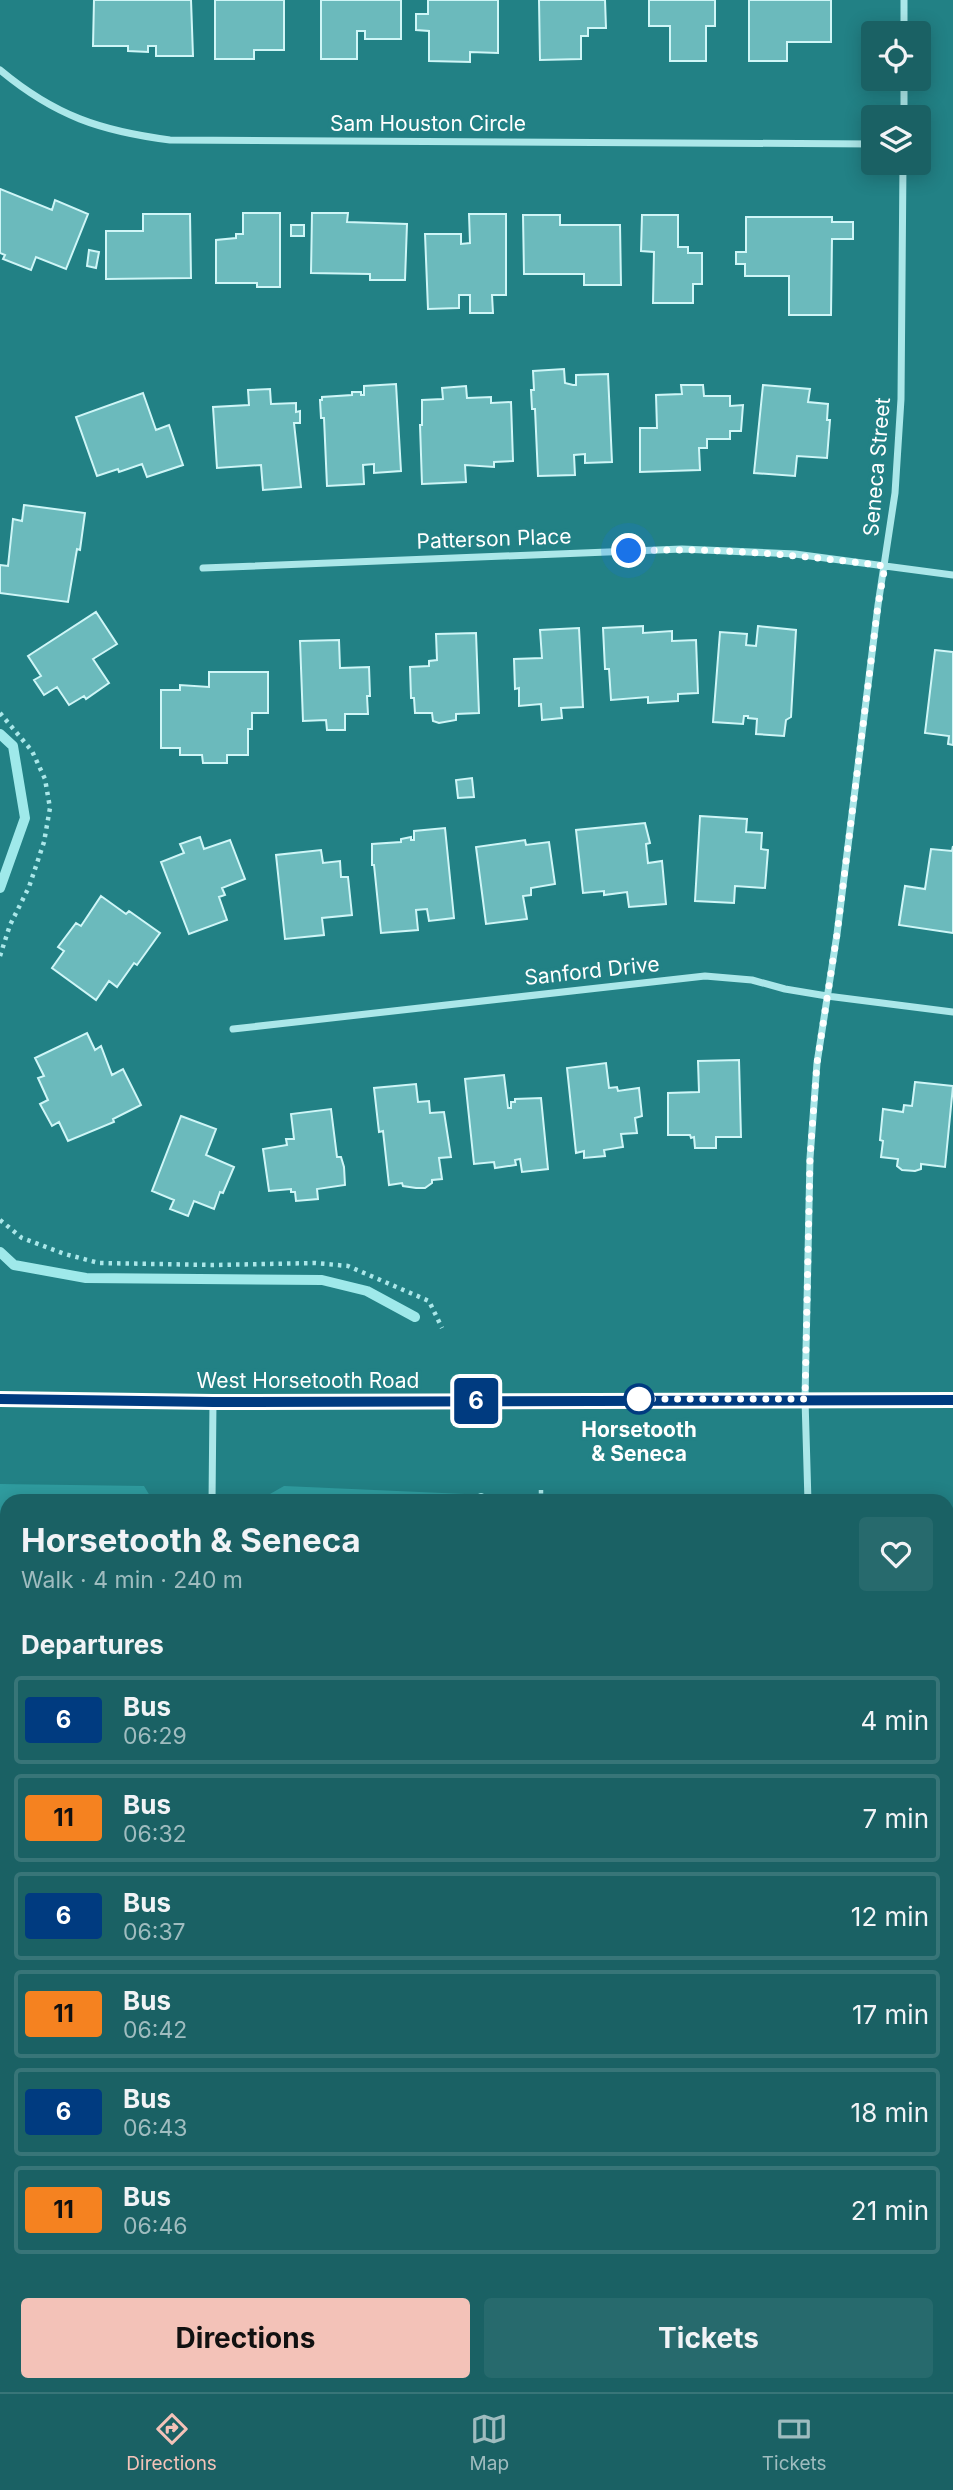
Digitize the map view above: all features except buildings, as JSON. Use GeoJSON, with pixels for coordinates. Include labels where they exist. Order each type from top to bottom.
{"type":"FeatureCollection","features":[{"type":"Feature","properties":{"kind":"main road","name":"West Horsetooth Road"},"geometry":{"type":"LineString","coordinates":[[0,1399],[213,1402],[953,1400]]}},
{"type":"Feature","properties":{"kind":"street"},"geometry":{"type":"LineString","coordinates":[[904,0],[904,21]]}},
{"type":"Feature","properties":{"kind":"street","name":"Sam Houston Circle"},"geometry":{"type":"LineString","coordinates":[[0,70],[27,93],[77,120],[123,134],[170,140],[861,144]]}},
{"type":"Feature","properties":{"kind":"street","name":"Seneca Street"},"geometry":{"type":"LineString","coordinates":[[808,1494],[805,1399],[810,1158],[817,1063],[837,934],[878,605],[895,493],[901,399],[904,175]]}},
{"type":"Feature","properties":{"kind":"street","name":"Patterson Place"},"geometry":{"type":"LineString","coordinates":[[203,568],[682,549],[795,554],[953,575]]}},
{"type":"Feature","properties":{"kind":"street","name":"Sanford Drive"},"geometry":{"type":"LineString","coordinates":[[233,1029],[705,976],[752,980],[827,996],[953,1012]]}},
{"type":"Feature","properties":{"kind":"street"},"geometry":{"type":"LineString","coordinates":[[212,1494],[213,1402]]}},
{"type":"Feature","properties":{"kind":"path"},"geometry":{"type":"LineString","coordinates":[[0,713],[32,751],[45,779],[50,808],[44,842],[29,887],[10,925],[0,956]]}},
{"type":"Feature","properties":{"kind":"path"},"geometry":{"type":"LineString","coordinates":[[0,1220],[22,1238],[99,1264],[348,1266],[429,1301],[442,1328]]}},
{"type":"Feature","properties":{"kind":"shaded area"},"geometry":{"type":"Polygon","coordinates":[[[0,1484],[144,1486],[149,1494],[0,1494],[0,1484]]]}},
{"type":"Feature","properties":{"kind":"shaded area"},"geometry":{"type":"Polygon","coordinates":[[[284,1486],[464,1494],[270,1494],[284,1486]]]}},
{"type":"Feature","properties":{"kind":"waterway"},"geometry":{"type":"LineString","coordinates":[[0,734],[13,746],[25,818],[0,888]]}},
{"type":"Feature","properties":{"kind":"waterway"},"geometry":{"type":"LineString","coordinates":[[0,1252],[14,1265],[86,1278],[322,1280],[367,1291],[415,1317]]}},
{"type":"Feature","properties":{"kind":"bus line","name":"6"},"geometry":{"type":"LineString","coordinates":[[0,1399],[134,1402],[953,1400]]}},
{"type":"Feature","properties":{"kind":"place","name":"Horsetooth & Seneca"},"geometry":{"type":"Point","coordinates":[639,1399]}},
{"type":"Feature","properties":{"kind":"route"},"geometry":{"type":"LineString","coordinates":[[629,551],[682,549],[795,554],[885,566],[837,934],[817,1063],[810,1158],[805,1399],[636,1399],[639,1399]]}}]}
